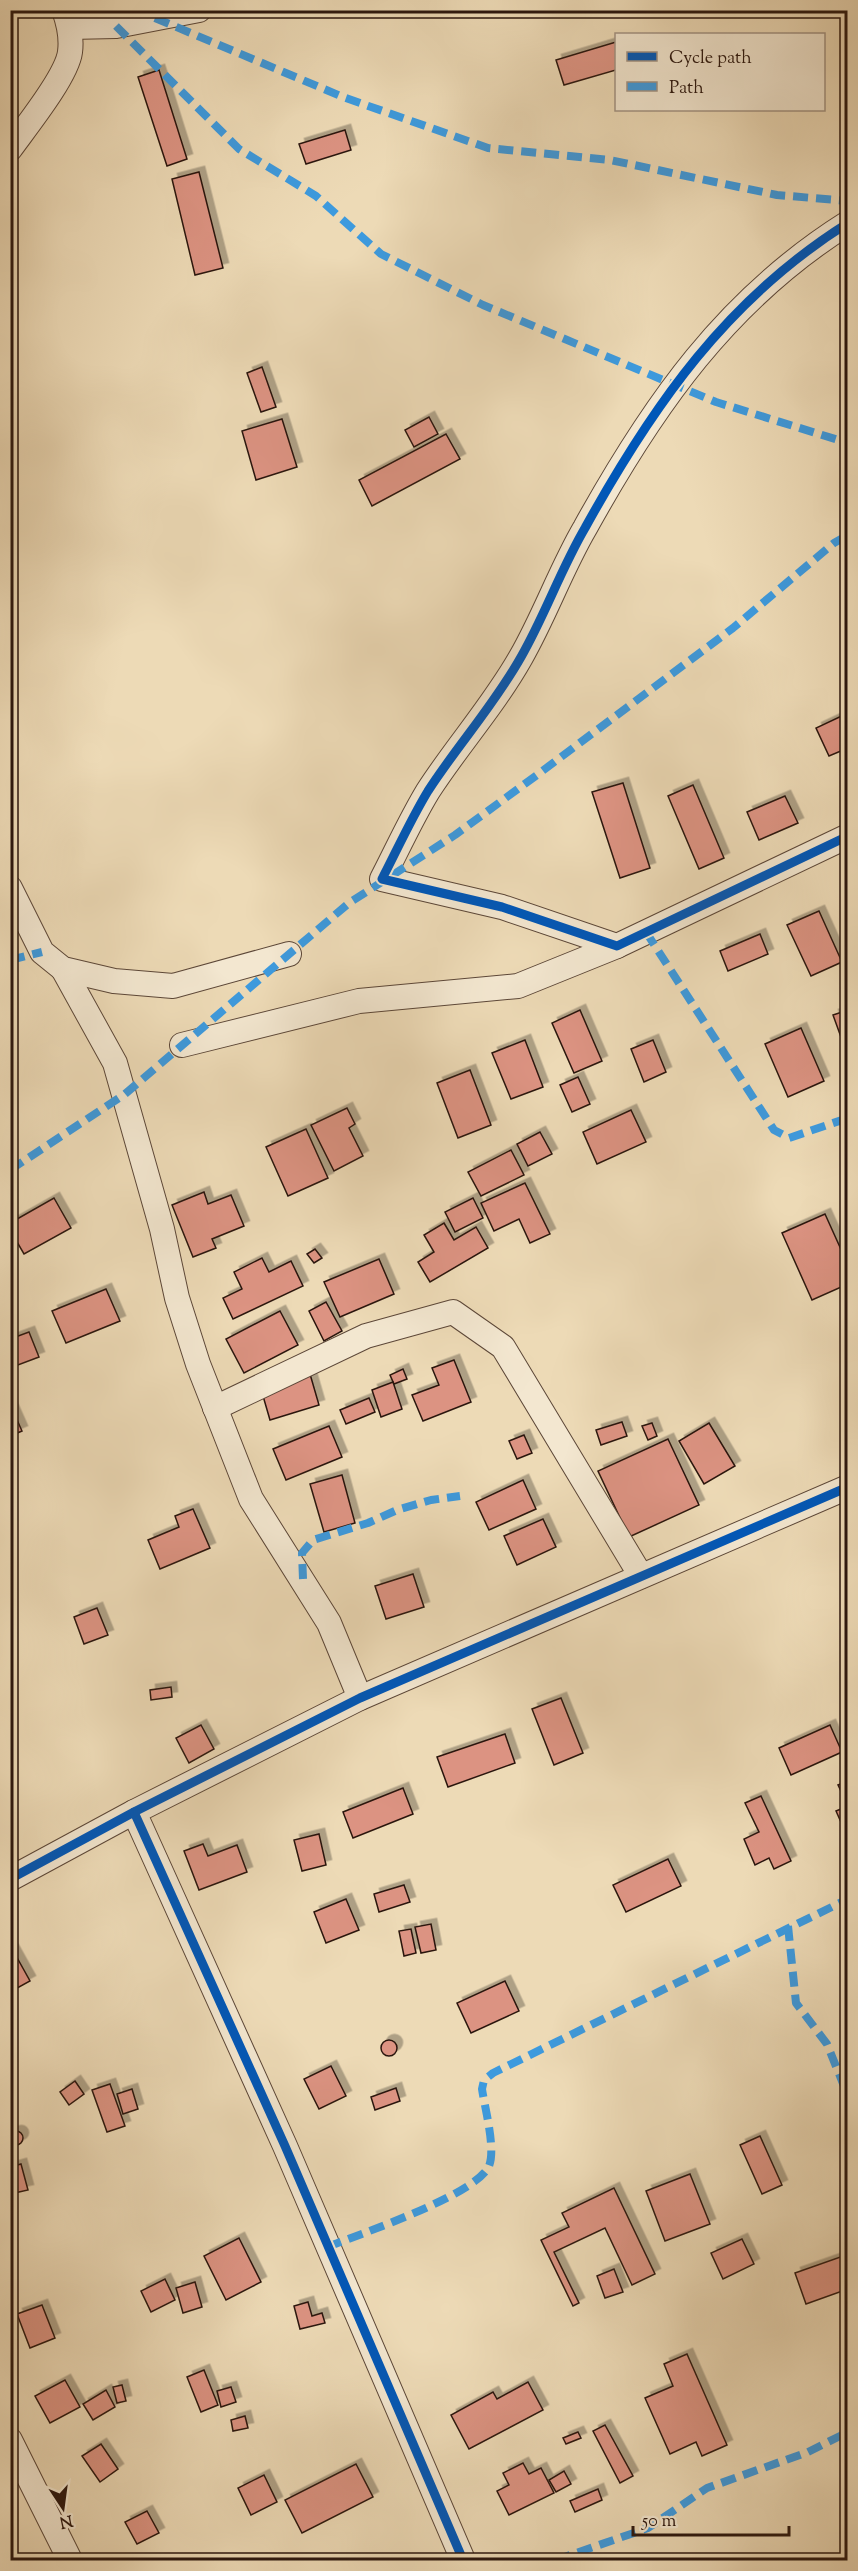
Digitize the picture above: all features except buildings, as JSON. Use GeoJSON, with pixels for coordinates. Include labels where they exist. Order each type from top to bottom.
{"type":"FeatureCollection","features":[{"type":"Feature","properties":{"kind":"street"},"geometry":{"type":"LineString","coordinates":[[10,149],[46,99],[70,55],[67,19],[116,26],[200,10]]}},
{"type":"Feature","properties":{"kind":"street"},"geometry":{"type":"LineString","coordinates":[[617,946],[502,907],[382,879],[428,792],[519,660],[547,610],[584,529],[675,384],[712,337],[750,297],[798,255],[848,223]]}},
{"type":"Feature","properties":{"kind":"street"},"geometry":{"type":"LineString","coordinates":[[182,1045],[359,1001],[518,986],[617,946],[848,836]]}},
{"type":"Feature","properties":{"kind":"street"},"geometry":{"type":"LineString","coordinates":[[10,888],[42,952],[63,969],[116,1063],[162,1228],[177,1298],[215,1408],[251,1499],[329,1623],[360,1698]]}},
{"type":"Feature","properties":{"kind":"street"},"geometry":{"type":"LineString","coordinates":[[63,969],[114,981],[173,986],[289,954]]}},
{"type":"Feature","properties":{"kind":"street"},"geometry":{"type":"LineString","coordinates":[[215,1408],[366,1336],[453,1312],[503,1347],[641,1576]]}},
{"type":"Feature","properties":{"kind":"street"},"geometry":{"type":"LineString","coordinates":[[10,1879],[134,1812],[360,1698],[848,1487]]}},
{"type":"Feature","properties":{"kind":"street"},"geometry":{"type":"LineString","coordinates":[[134,1812],[285,2146],[463,2560]]}},
{"type":"Feature","properties":{"kind":"street"},"geometry":{"type":"LineString","coordinates":[[10,2440],[70,2560]]}},
{"type":"Feature","properties":{"kind":"marked path"},"geometry":{"type":"LineString","coordinates":[[155,18],[343,97],[488,148],[610,160],[777,195],[848,201]]}},
{"type":"Feature","properties":{"kind":"marked path"},"geometry":{"type":"LineString","coordinates":[[116,26],[239,149],[316,196],[381,254],[483,305],[716,402],[848,443]]}},
{"type":"Feature","properties":{"kind":"marked path"},"geometry":{"type":"LineString","coordinates":[[10,1170],[125,1094],[349,903],[455,835],[537,775],[733,628],[834,543],[848,535]]}},
{"type":"Feature","properties":{"kind":"marked path"},"geometry":{"type":"LineString","coordinates":[[646,932],[774,1130],[789,1138],[848,1118]]}},
{"type":"Feature","properties":{"kind":"marked path"},"geometry":{"type":"LineString","coordinates":[[10,960],[42,952]]}},
{"type":"Feature","properties":{"kind":"marked path"},"geometry":{"type":"LineString","coordinates":[[303,1579],[302,1553],[313,1540],[368,1523],[397,1510],[431,1500],[460,1496]]}},
{"type":"Feature","properties":{"kind":"marked path"},"geometry":{"type":"LineString","coordinates":[[327,2247],[441,2201],[480,2177],[489,2166],[491,2159],[489,2129],[482,2089],[484,2080],[493,2073],[848,1899]]}},
{"type":"Feature","properties":{"kind":"marked path"},"geometry":{"type":"LineString","coordinates":[[788,1926],[796,2003],[827,2044],[848,2096]]}},
{"type":"Feature","properties":{"kind":"marked path"},"geometry":{"type":"LineString","coordinates":[[556,2560],[648,2528],[707,2488],[808,2452],[848,2432]]}},
{"type":"Feature","properties":{"kind":"cycle path"},"geometry":{"type":"LineString","coordinates":[[848,223],[765,285],[730,320],[666,397],[585,528],[521,657],[499,692],[428,791],[382,879],[502,907],[617,946],[848,836]]}},
{"type":"Feature","properties":{"kind":"cycle path"},"geometry":{"type":"LineString","coordinates":[[10,1879],[134,1812],[360,1698],[848,1487]]}},
{"type":"Feature","properties":{"kind":"cycle path"},"geometry":{"type":"LineString","coordinates":[[134,1812],[285,2146],[463,2560]]}}]}
